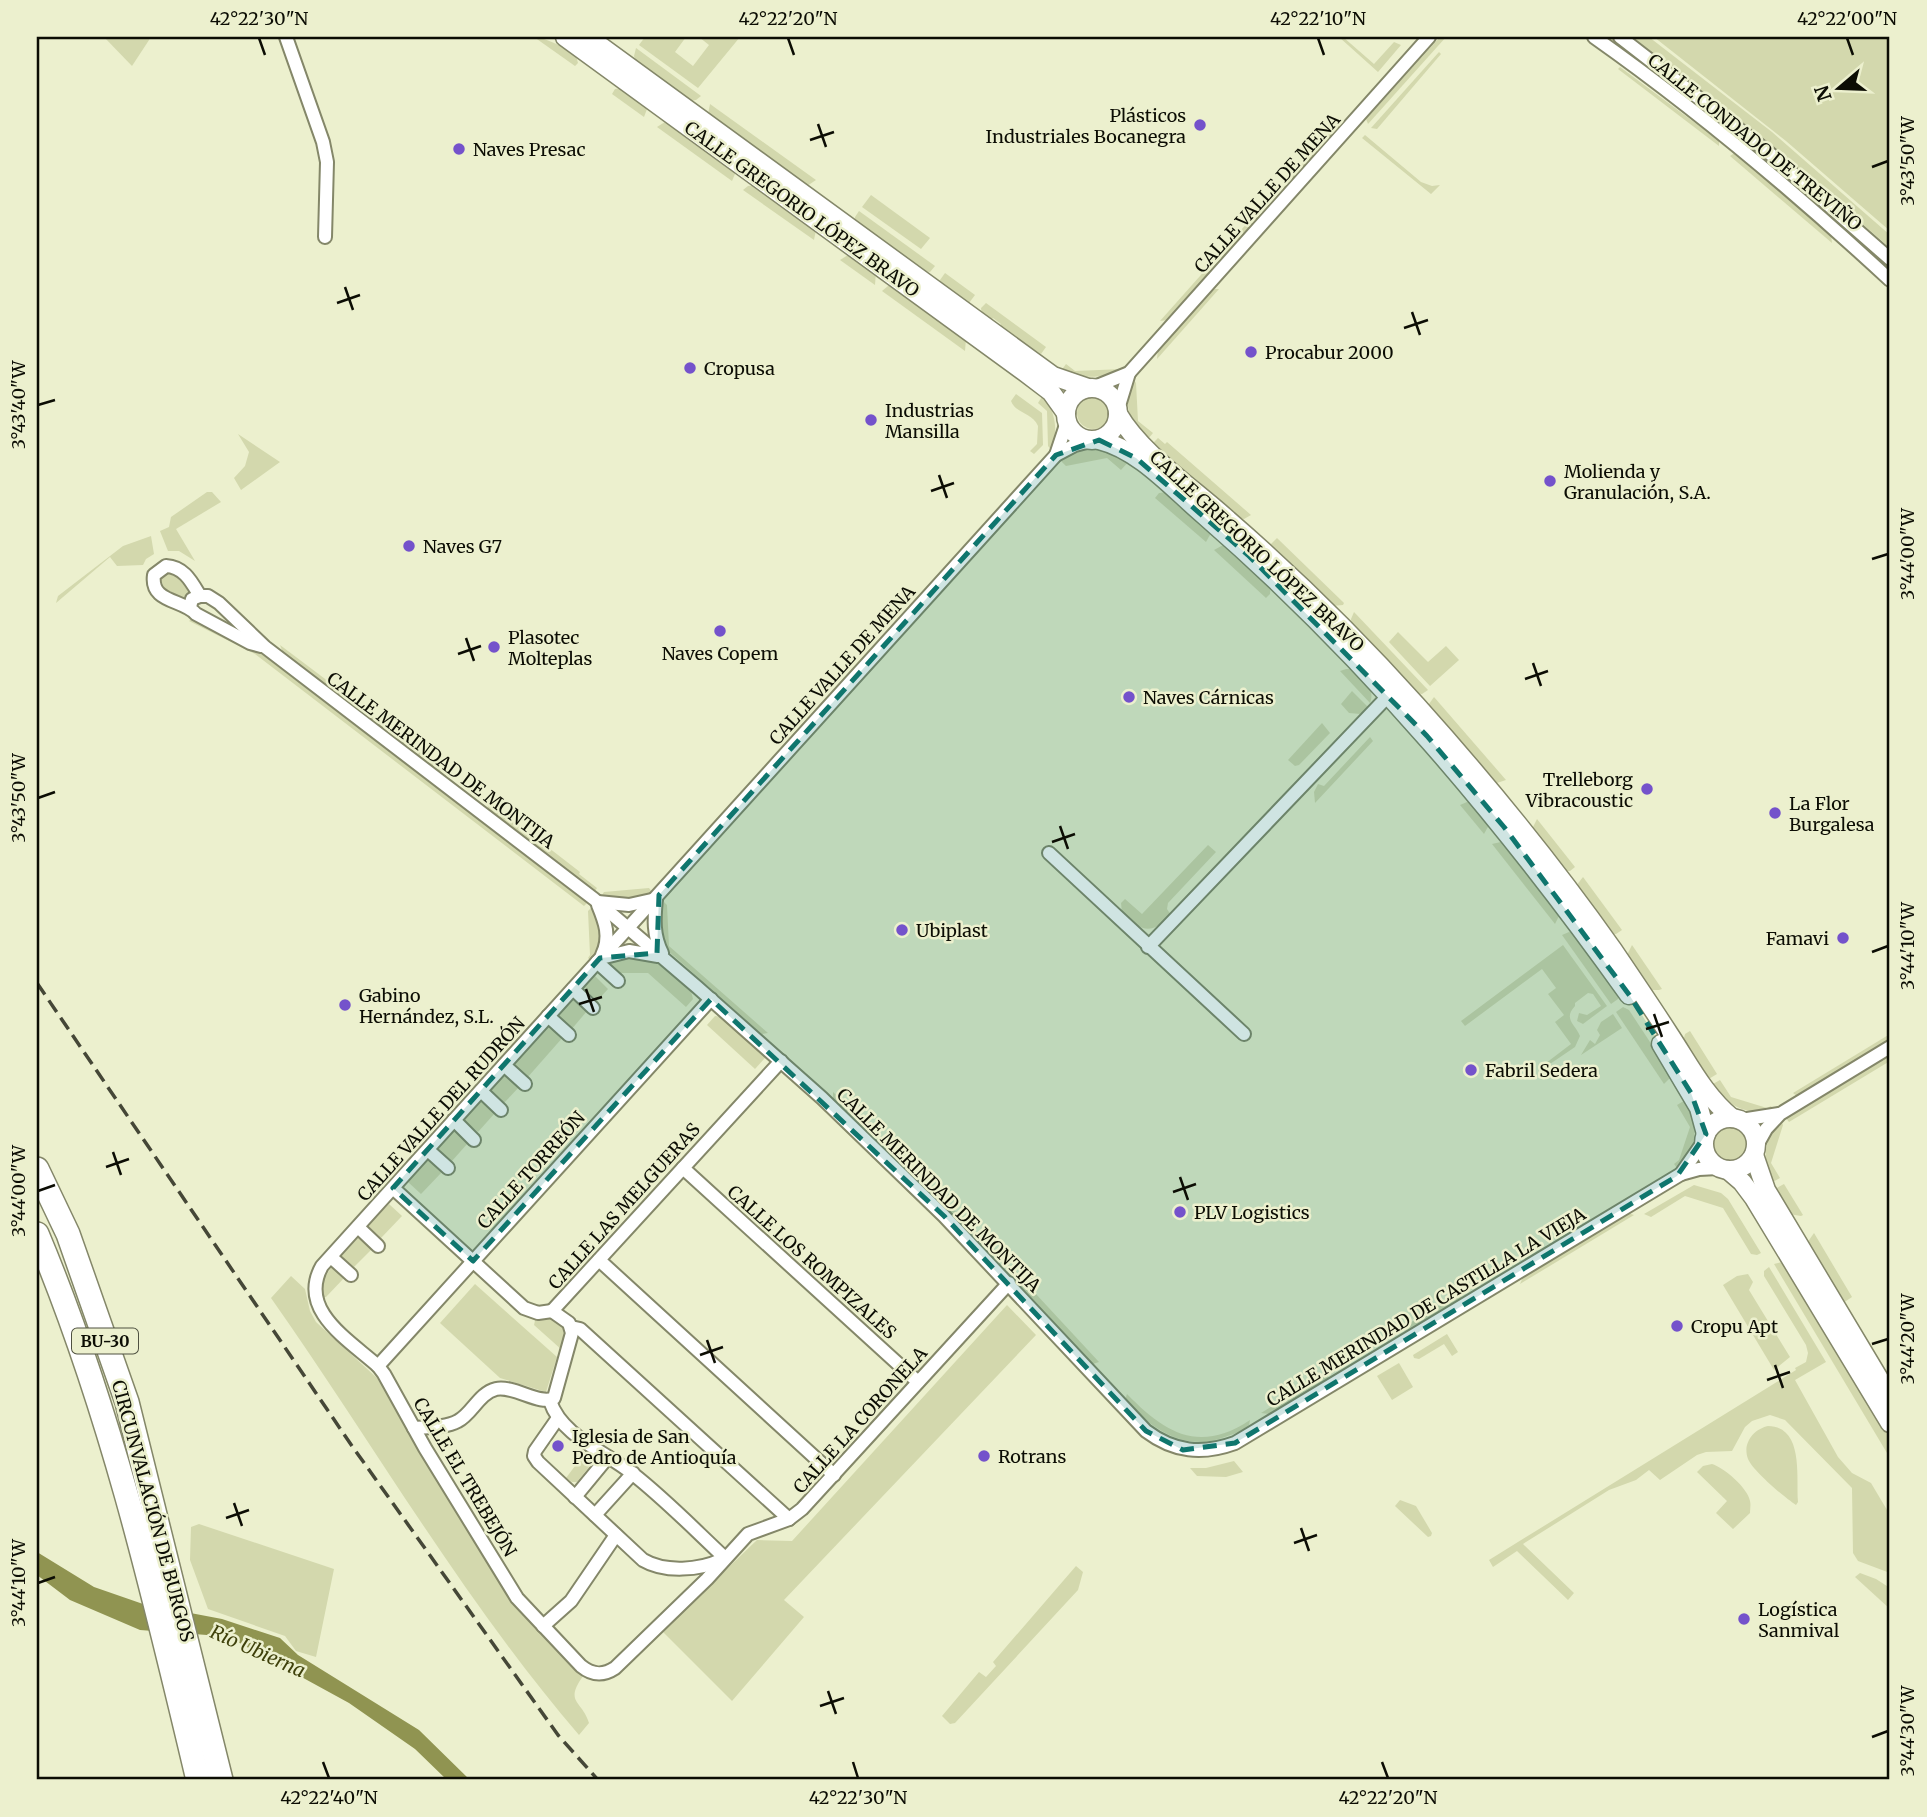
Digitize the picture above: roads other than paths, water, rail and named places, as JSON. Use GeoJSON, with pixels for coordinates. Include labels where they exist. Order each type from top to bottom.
{"type":"FeatureCollection","features":[{"type":"Feature","properties":{"kind":"highway","name":"CIRCUNVALACIÓN DE BURGOS"},"geometry":{"type":"LineString","coordinates":[[37,1169],[68,1234],[127,1402],[221,1780]]}},
{"type":"Feature","properties":{"kind":"highway","name":"CIRCUNVALACIÓN DE BURGOS"},"geometry":{"type":"LineString","coordinates":[[37,1234],[97,1394],[132,1513],[198,1780]]}},
{"type":"Feature","properties":{"kind":"main road","name":"CALLE GREGORIO LÓPEZ BRAVO"},"geometry":{"type":"LineString","coordinates":[[565,37],[1036,380],[1055,397],[1066,418]]}},
{"type":"Feature","properties":{"kind":"main road","name":"CALLE GREGORIO LÓPEZ BRAVO"},"geometry":{"type":"LineString","coordinates":[[588,37],[1053,376],[1090,388]]}},
{"type":"Feature","properties":{"kind":"main road"},"geometry":{"type":"LineString","coordinates":[[1090,388],[1109,394],[1118,412],[1111,432],[1096,440],[1086,440],[1075,434],[1066,418],[1072,397],[1090,388]]}},
{"type":"Feature","properties":{"kind":"main road","name":"CALLE GREGORIO LÓPEZ BRAVO"},"geometry":{"type":"LineString","coordinates":[[1118,412],[1135,439],[1229,520],[1336,622],[1453,747],[1564,883],[1705,1091],[1737,1119]]}},
{"type":"Feature","properties":{"kind":"main road","name":"CALLE GREGORIO LÓPEZ BRAVO"},"geometry":{"type":"LineString","coordinates":[[1096,440],[1123,448],[1223,532],[1334,637],[1389,695],[1504,827],[1606,963],[1661,1043],[1691,1093],[1699,1108],[1705,1138]]}},
{"type":"Feature","properties":{"kind":"main road"},"geometry":{"type":"LineString","coordinates":[[1890,1397],[1766,1191],[1755,1151],[1754,1134],[1737,1119],[1716,1122],[1705,1138],[1706,1154],[1750,1192],[1890,1423]]}},
{"type":"Feature","properties":{"kind":"main road"},"geometry":{"type":"LineString","coordinates":[[1723,1169],[1743,1167],[1755,1151]]}},
{"type":"Feature","properties":{"kind":"street"},"geometry":{"type":"LineString","coordinates":[[286,37],[323,142],[327,162],[324,237]]}},
{"type":"Feature","properties":{"kind":"street","name":"CALLE VALLE DE MENA"},"geometry":{"type":"LineString","coordinates":[[1118,412],[1129,373],[1430,37]]}},
{"type":"Feature","properties":{"kind":"street","name":"CALLE CONDADO DE TREVIÑO"},"geometry":{"type":"LineString","coordinates":[[1594,37],[1671,93],[1764,168],[1890,280]]}},
{"type":"Feature","properties":{"kind":"street","name":"CALLE CONDADO DE TREVIÑO"},"geometry":{"type":"LineString","coordinates":[[1620,37],[1768,150],[1890,259]]}},
{"type":"Feature","properties":{"kind":"street","name":"CALLE VALLE DE MENA"},"geometry":{"type":"LineString","coordinates":[[1090,388],[1129,373]]}},
{"type":"Feature","properties":{"kind":"street","name":"CALLE VALLE DE MENA"},"geometry":{"type":"LineString","coordinates":[[1056,455],[1066,418]]}},
{"type":"Feature","properties":{"kind":"street","name":"CALLE VALLE DE MENA"},"geometry":{"type":"LineString","coordinates":[[630,928],[1056,455],[1075,445],[1096,440]]}},
{"type":"Feature","properties":{"kind":"street","name":"CALLE MERINDAD DE MONTIJA"},"geometry":{"type":"LineString","coordinates":[[265,647],[250,643],[196,614],[190,607],[172,602],[159,594],[153,582],[158,570],[166,566],[181,569],[200,596],[208,596],[219,603],[265,647],[630,928],[781,1061],[929,1200],[1146,1431],[1166,1444],[1183,1450]]}},
{"type":"Feature","properties":{"kind":"street"},"geometry":{"type":"LineString","coordinates":[[190,607],[192,599],[200,596]]}},
{"type":"Feature","properties":{"kind":"street"},"geometry":{"type":"LineString","coordinates":[[1149,947],[1389,695]]}},
{"type":"Feature","properties":{"kind":"street"},"geometry":{"type":"LineString","coordinates":[[1049,853],[1244,1034]]}},
{"type":"Feature","properties":{"kind":"street"},"geometry":{"type":"LineString","coordinates":[[618,981],[599,960],[607,942],[606,929],[597,901],[629,905],[656,899],[655,935],[664,958]]}},
{"type":"Feature","properties":{"kind":"street","name":"CALLE VALLE DEL RUDRÓN"},"geometry":{"type":"LineString","coordinates":[[314,1287],[317,1276],[331,1256],[630,928]]}},
{"type":"Feature","properties":{"kind":"street","name":"CALLE MERINDAD DE MONTIJA"},"geometry":{"type":"LineString","coordinates":[[599,960],[629,951],[664,958]]}},
{"type":"Feature","properties":{"kind":"street"},"geometry":{"type":"LineString","coordinates":[[573,989],[593,1008]]}},
{"type":"Feature","properties":{"kind":"street","name":"CALLE TORREÓN"},"geometry":{"type":"LineString","coordinates":[[378,1366],[711,999]]}},
{"type":"Feature","properties":{"kind":"street"},"geometry":{"type":"LineString","coordinates":[[548,1016],[569,1035]]}},
{"type":"Feature","properties":{"kind":"street"},"geometry":{"type":"LineString","coordinates":[[1755,1151],[1766,1129],[1780,1114],[1890,1047]]}},
{"type":"Feature","properties":{"kind":"street","name":"CALLE LAS MELGUERAS"},"geometry":{"type":"LineString","coordinates":[[781,1061],[552,1311],[571,1327],[580,1329],[789,1519]]}},
{"type":"Feature","properties":{"kind":"street"},"geometry":{"type":"LineString","coordinates":[[504,1065],[525,1084]]}},
{"type":"Feature","properties":{"kind":"street"},"geometry":{"type":"LineString","coordinates":[[481,1091],[501,1110]]}},
{"type":"Feature","properties":{"kind":"street"},"geometry":{"type":"LineString","coordinates":[[1737,1119],[1780,1114]]}},
{"type":"Feature","properties":{"kind":"street"},"geometry":{"type":"LineString","coordinates":[[454,1121],[474,1140]]}},
{"type":"Feature","properties":{"kind":"street","name":"CALLE MERINDAD DE CASTILLA LA VIEJA"},"geometry":{"type":"LineString","coordinates":[[1681,1174],[1705,1138]]}},
{"type":"Feature","properties":{"kind":"street"},"geometry":{"type":"LineString","coordinates":[[428,1150],[448,1168]]}},
{"type":"Feature","properties":{"kind":"street","name":"CALLE LOS ROMPIZALES"},"geometry":{"type":"LineString","coordinates":[[683,1168],[918,1382]]}},
{"type":"Feature","properties":{"kind":"street","name":"CALLE MERINDAD DE CASTILLA LA VIEJA"},"geometry":{"type":"LineString","coordinates":[[1183,1450],[1216,1449],[1235,1443],[1681,1174],[1699,1169],[1723,1169]]}},
{"type":"Feature","properties":{"kind":"street"},"geometry":{"type":"LineString","coordinates":[[393,1188],[524,1308],[538,1312],[552,1311]]}},
{"type":"Feature","properties":{"kind":"street"},"geometry":{"type":"LineString","coordinates":[[358,1227],[378,1245]]}},
{"type":"Feature","properties":{"kind":"street"},"geometry":{"type":"LineString","coordinates":[[331,1256],[351,1275]]}},
{"type":"Feature","properties":{"kind":"street"},"geometry":{"type":"LineString","coordinates":[[599,1260],[834,1475]]}},
{"type":"Feature","properties":{"kind":"street","name":"CALLE LA CORONELA"},"geometry":{"type":"LineString","coordinates":[[600,1674],[615,1668],[754,1530],[789,1519],[803,1509],[1009,1283]]}},
{"type":"Feature","properties":{"kind":"street","name":"CALLE EL TREBEJÓN"},"geometry":{"type":"LineString","coordinates":[[314,1287],[315,1298],[324,1316],[378,1366],[517,1598],[585,1669],[600,1674]]}},
{"type":"Feature","properties":{"kind":"street"},"geometry":{"type":"LineString","coordinates":[[550,1401],[554,1398],[571,1343],[571,1327]]}},
{"type":"Feature","properties":{"kind":"street"},"geometry":{"type":"LineString","coordinates":[[414,1428],[457,1421],[488,1393],[498,1389],[550,1401],[558,1418],[582,1439],[633,1473],[725,1558],[700,1566],[656,1566],[643,1560],[534,1456],[558,1418]]}},
{"type":"Feature","properties":{"kind":"street"},"geometry":{"type":"LineString","coordinates":[[575,1497],[608,1457]]}},
{"type":"Feature","properties":{"kind":"street"},"geometry":{"type":"LineString","coordinates":[[595,1515],[633,1473]]}},
{"type":"Feature","properties":{"kind":"street"},"geometry":{"type":"LineString","coordinates":[[543,1626],[570,1601],[616,1535]]}},
{"type":"Feature","properties":{"kind":"water","name":"Río Ubierna"},"geometry":{"type":"Polygon","coordinates":[[[37,1552],[94,1587],[143,1604],[222,1619],[280,1638],[298,1655],[419,1730],[470,1780],[447,1780],[415,1749],[349,1703],[236,1641],[207,1635],[140,1630],[70,1600],[37,1575],[37,1552]]]}},
{"type":"Feature","properties":{"kind":"railway"},"geometry":{"type":"LineString","coordinates":[[37,983],[352,1446],[558,1735],[598,1780]]}},
{"type":"Feature","properties":{"kind":"place","name":"Plásticos Industriales Bocanegra"},"geometry":{"type":"Point","coordinates":[1200,125]}},
{"type":"Feature","properties":{"kind":"place","name":"Naves Presac"},"geometry":{"type":"Point","coordinates":[459,149]}},
{"type":"Feature","properties":{"kind":"place","name":"Procabur 2000"},"geometry":{"type":"Point","coordinates":[1251,352]}},
{"type":"Feature","properties":{"kind":"place","name":"Cropusa"},"geometry":{"type":"Point","coordinates":[690,368]}},
{"type":"Feature","properties":{"kind":"place","name":"Industrias Mansilla"},"geometry":{"type":"Point","coordinates":[871,420]}},
{"type":"Feature","properties":{"kind":"place","name":"Molienda y Granulación, S.A."},"geometry":{"type":"Point","coordinates":[1550,481]}},
{"type":"Feature","properties":{"kind":"place","name":"Naves G7"},"geometry":{"type":"Point","coordinates":[409,546]}},
{"type":"Feature","properties":{"kind":"place","name":"Naves Copem"},"geometry":{"type":"Point","coordinates":[720,631]}},
{"type":"Feature","properties":{"kind":"place","name":"Plasotec Molteplas"},"geometry":{"type":"Point","coordinates":[494,647]}},
{"type":"Feature","properties":{"kind":"place","name":"Naves Cárnicas"},"geometry":{"type":"Point","coordinates":[1129,697]}},
{"type":"Feature","properties":{"kind":"place","name":"Trelleborg Vibracoustic"},"geometry":{"type":"Point","coordinates":[1647,789]}},
{"type":"Feature","properties":{"kind":"place","name":"La Flor Burgalesa"},"geometry":{"type":"Point","coordinates":[1775,813]}},
{"type":"Feature","properties":{"kind":"place","name":"Ubiplast"},"geometry":{"type":"Point","coordinates":[902,930]}},
{"type":"Feature","properties":{"kind":"place","name":"Famavi"},"geometry":{"type":"Point","coordinates":[1843,938]}},
{"type":"Feature","properties":{"kind":"place","name":"Gabino Hernández, S.L."},"geometry":{"type":"Point","coordinates":[345,1005]}},
{"type":"Feature","properties":{"kind":"place","name":"Fabril Sedera"},"geometry":{"type":"Point","coordinates":[1471,1070]}},
{"type":"Feature","properties":{"kind":"place","name":"PLV Logistics"},"geometry":{"type":"Point","coordinates":[1180,1212]}},
{"type":"Feature","properties":{"kind":"place","name":"Cropu Apt"},"geometry":{"type":"Point","coordinates":[1677,1326]}},
{"type":"Feature","properties":{"kind":"place","name":"Iglesia de San Pedro de Antioquía"},"geometry":{"type":"Point","coordinates":[558,1446]}},
{"type":"Feature","properties":{"kind":"place","name":"Rotrans"},"geometry":{"type":"Point","coordinates":[984,1456]}},
{"type":"Feature","properties":{"kind":"place","name":"Logística Sanmival"},"geometry":{"type":"Point","coordinates":[1744,1619]}}]}
